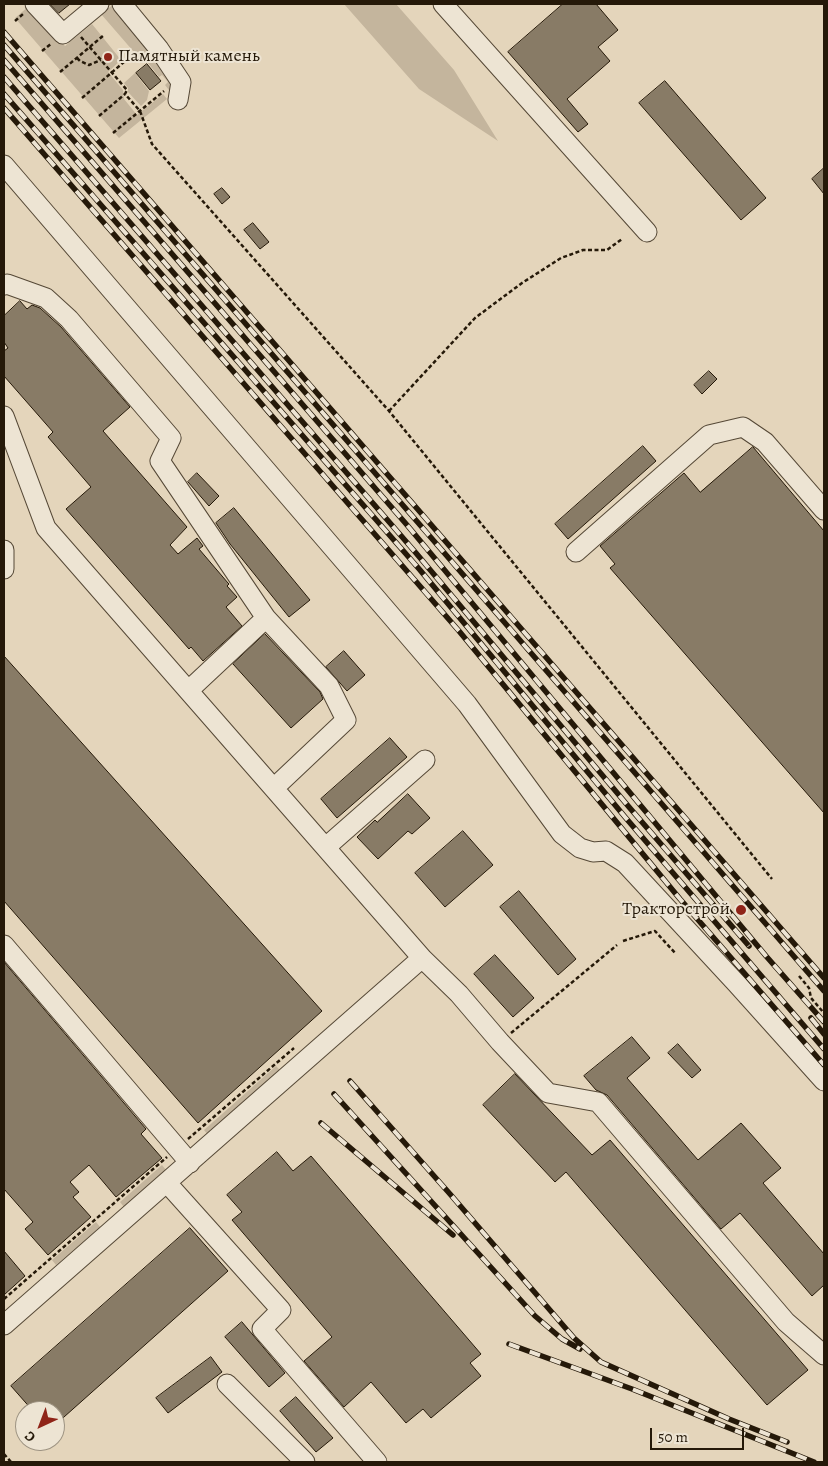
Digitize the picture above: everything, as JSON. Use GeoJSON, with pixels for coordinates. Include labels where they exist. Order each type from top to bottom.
{"type":"FeatureCollection","features":[{"type":"Feature","properties":{"kind":"lane"},"geometry":{"type":"LineString","coordinates":[[28,9],[63,34],[99,4]]}},
{"type":"Feature","properties":{"kind":"lane"},"geometry":{"type":"LineString","coordinates":[[122,4],[159,49],[181,82],[171,95]]}},
{"type":"Feature","properties":{"kind":"lane"},"geometry":{"type":"LineString","coordinates":[[443,4],[647,232]]}},
{"type":"Feature","properties":{"kind":"lane"},"geometry":{"type":"LineString","coordinates":[[4,166],[466,704],[562,834],[580,848],[593,852],[606,851],[625,863],[738,984],[824,1081]]}},
{"type":"Feature","properties":{"kind":"lane"},"geometry":{"type":"LineString","coordinates":[[4,285],[7,284],[46,298],[64,314],[172,438],[160,461],[266,618],[329,686],[346,720],[274,788]]}},
{"type":"Feature","properties":{"kind":"lane"},"geometry":{"type":"LineString","coordinates":[[4,416],[46,528],[422,958],[459,994],[500,1042],[548,1093],[598,1102],[786,1322],[824,1356]]}},
{"type":"Feature","properties":{"kind":"lane"},"geometry":{"type":"LineString","coordinates":[[576,552],[710,435],[743,427],[765,442],[824,510]]}},
{"type":"Feature","properties":{"kind":"lane"},"geometry":{"type":"LineString","coordinates":[[4,550],[4,569]]}},
{"type":"Feature","properties":{"kind":"lane"},"geometry":{"type":"LineString","coordinates":[[189,690],[266,618]]}},
{"type":"Feature","properties":{"kind":"lane"},"geometry":{"type":"LineString","coordinates":[[326,847],[425,760]]}},
{"type":"Feature","properties":{"kind":"lane"},"geometry":{"type":"LineString","coordinates":[[4,946],[190,1163]]}},
{"type":"Feature","properties":{"kind":"lane"},"geometry":{"type":"LineString","coordinates":[[4,1325],[422,958]]}},
{"type":"Feature","properties":{"kind":"lane"},"geometry":{"type":"LineString","coordinates":[[167,1183],[281,1310],[262,1329],[377,1462]]}},
{"type":"Feature","properties":{"kind":"lane"},"geometry":{"type":"LineString","coordinates":[[227,1384],[305,1462]]}},
{"type":"Feature","properties":{"kind":"path"},"geometry":{"type":"LineString","coordinates":[[15,21],[28,9]]}},
{"type":"Feature","properties":{"kind":"path"},"geometry":{"type":"LineString","coordinates":[[79,34],[127,90],[125,94],[98,116]]}},
{"type":"Feature","properties":{"kind":"path"},"geometry":{"type":"LineString","coordinates":[[60,72],[104,35]]}},
{"type":"Feature","properties":{"kind":"path"},"geometry":{"type":"LineString","coordinates":[[42,51],[48,46]]}},
{"type":"Feature","properties":{"kind":"path"},"geometry":{"type":"LineString","coordinates":[[82,98],[131,56]]}},
{"type":"Feature","properties":{"kind":"path"},"geometry":{"type":"LineString","coordinates":[[77,58],[89,65],[101,60]]}},
{"type":"Feature","properties":{"kind":"path"},"geometry":{"type":"LineString","coordinates":[[125,94],[140,111],[152,144],[388,411],[772,879]]}},
{"type":"Feature","properties":{"kind":"path"},"geometry":{"type":"LineString","coordinates":[[113,133],[140,111],[171,95]]}},
{"type":"Feature","properties":{"kind":"path"},"geometry":{"type":"LineString","coordinates":[[388,411],[475,318],[522,283],[561,258],[583,250],[607,250],[622,239]]}},
{"type":"Feature","properties":{"kind":"path"},"geometry":{"type":"LineString","coordinates":[[623,940],[655,931],[676,954]]}},
{"type":"Feature","properties":{"kind":"path"},"geometry":{"type":"LineString","coordinates":[[500,1042],[617,944]]}},
{"type":"Feature","properties":{"kind":"path"},"geometry":{"type":"LineString","coordinates":[[799,976],[809,988],[812,998],[824,1013]]}},
{"type":"Feature","properties":{"kind":"path"},"geometry":{"type":"LineString","coordinates":[[4,1454],[11,1462]]}},
{"type":"Feature","properties":{"kind":"shaded area"},"geometry":{"type":"Polygon","coordinates":[[[114,4],[154,47],[140,59],[101,14],[114,4]]]}},
{"type":"Feature","properties":{"kind":"shaded area"},"geometry":{"type":"Polygon","coordinates":[[[344,4],[396,4],[454,70],[498,141],[419,89],[344,4]]]}},
{"type":"Feature","properties":{"kind":"shaded area"},"geometry":{"type":"Polygon","coordinates":[[[29,6],[65,46],[92,24],[121,60],[108,72],[123,90],[124,99],[137,115],[163,94],[167,99],[119,138],[15,18],[29,6]]]}},
{"type":"Feature","properties":{"kind":"shaded area"},"geometry":{"type":"Polygon","coordinates":[[[158,54],[175,81],[172,94],[165,85],[168,82],[162,75],[159,77],[148,63],[158,54]]]}},
{"type":"Feature","properties":{"kind":"shaded area"},"geometry":{"type":"Polygon","coordinates":[[[135,73],[149,91],[147,100],[141,106],[128,92],[128,88],[124,83],[135,73]]]}},
{"type":"Feature","properties":{"kind":"shaded area"},"geometry":{"type":"Polygon","coordinates":[[[276,1066],[281,1071],[208,1135],[204,1130],[276,1066]]]}},
{"type":"Feature","properties":{"kind":"shaded area"},"geometry":{"type":"Polygon","coordinates":[[[162,1165],[166,1170],[124,1207],[120,1202],[162,1165]]]}},
{"type":"Feature","properties":{"kind":"shaded area"},"geometry":{"type":"Polygon","coordinates":[[[96,1222],[100,1227],[56,1265],[52,1260],[96,1222]]]}},
{"type":"Feature","properties":{"kind":"building"},"geometry":{"type":"Polygon","coordinates":[[[50,4],[70,4],[59,13],[50,4]]]}},
{"type":"Feature","properties":{"kind":"building"},"geometry":{"type":"Polygon","coordinates":[[[563,4],[596,4],[618,30],[598,47],[610,61],[567,99],[588,124],[578,132],[508,52],[563,4]]]}},
{"type":"Feature","properties":{"kind":"building"},"geometry":{"type":"Polygon","coordinates":[[[147,64],[161,81],[150,90],[136,73],[147,64]]]}},
{"type":"Feature","properties":{"kind":"building"},"geometry":{"type":"Polygon","coordinates":[[[665,81],[766,198],[741,220],[639,103],[665,81]]]}},
{"type":"Feature","properties":{"kind":"building"},"geometry":{"type":"Polygon","coordinates":[[[824,168],[824,194],[812,179],[824,168]]]}},
{"type":"Feature","properties":{"kind":"building"},"geometry":{"type":"Polygon","coordinates":[[[222,188],[230,197],[222,204],[214,194],[222,188]]]}},
{"type":"Feature","properties":{"kind":"building"},"geometry":{"type":"Polygon","coordinates":[[[253,223],[269,242],[260,249],[244,230],[253,223]]]}},
{"type":"Feature","properties":{"kind":"building"},"geometry":{"type":"Polygon","coordinates":[[[20,301],[27,309],[32,305],[40,308],[61,327],[130,407],[103,431],[187,527],[170,545],[178,554],[197,538],[203,546],[199,549],[229,584],[227,586],[237,597],[226,607],[242,626],[203,661],[191,647],[189,649],[66,509],[91,487],[48,437],[53,432],[4,376],[4,351],[8,348],[4,342],[4,316],[20,301]]]}},
{"type":"Feature","properties":{"kind":"building"},"geometry":{"type":"Polygon","coordinates":[[[709,371],[717,379],[702,394],[694,385],[709,371]]]}},
{"type":"Feature","properties":{"kind":"building"},"geometry":{"type":"Polygon","coordinates":[[[643,446],[656,461],[568,539],[555,524],[643,446]]]}},
{"type":"Feature","properties":{"kind":"building"},"geometry":{"type":"Polygon","coordinates":[[[753,447],[824,531],[824,813],[610,568],[615,564],[600,546],[684,473],[700,492],[753,447]]]}},
{"type":"Feature","properties":{"kind":"building"},"geometry":{"type":"Polygon","coordinates":[[[197,473],[219,496],[209,506],[188,482],[197,473]]]}},
{"type":"Feature","properties":{"kind":"building"},"geometry":{"type":"Polygon","coordinates":[[[234,508],[310,600],[289,617],[230,544],[216,523],[234,508]]]}},
{"type":"Feature","properties":{"kind":"building"},"geometry":{"type":"Polygon","coordinates":[[[265,634],[320,692],[323,699],[291,728],[233,664],[265,634]]]}},
{"type":"Feature","properties":{"kind":"building"},"geometry":{"type":"Polygon","coordinates":[[[344,651],[365,675],[347,691],[326,667],[344,651]]]}},
{"type":"Feature","properties":{"kind":"building"},"geometry":{"type":"Polygon","coordinates":[[[4,656],[322,1011],[198,1123],[4,901],[4,656]]]}},
{"type":"Feature","properties":{"kind":"building"},"geometry":{"type":"Polygon","coordinates":[[[390,738],[407,757],[337,818],[321,799],[390,738]]]}},
{"type":"Feature","properties":{"kind":"building"},"geometry":{"type":"Polygon","coordinates":[[[408,794],[430,818],[412,834],[408,831],[378,859],[357,837],[408,794]]]}},
{"type":"Feature","properties":{"kind":"building"},"geometry":{"type":"Polygon","coordinates":[[[463,831],[493,865],[445,907],[415,873],[463,831]]]}},
{"type":"Feature","properties":{"kind":"building"},"geometry":{"type":"Polygon","coordinates":[[[519,891],[576,959],[558,975],[500,907],[519,891]]]}},
{"type":"Feature","properties":{"kind":"building"},"geometry":{"type":"Polygon","coordinates":[[[495,955],[534,998],[513,1017],[474,974],[495,955]]]}},
{"type":"Feature","properties":{"kind":"building"},"geometry":{"type":"Polygon","coordinates":[[[4,962],[146,1129],[141,1134],[162,1158],[116,1197],[89,1165],[70,1182],[79,1192],[73,1197],[91,1217],[48,1255],[25,1229],[33,1222],[4,1189],[4,962]]]}},
{"type":"Feature","properties":{"kind":"building"},"geometry":{"type":"Polygon","coordinates":[[[632,1037],[650,1058],[627,1078],[698,1160],[741,1123],[781,1168],[763,1183],[824,1254],[824,1285],[812,1296],[740,1213],[721,1229],[607,1095],[596,1090],[584,1076],[632,1037]]]}},
{"type":"Feature","properties":{"kind":"building"},"geometry":{"type":"Polygon","coordinates":[[[678,1044],[701,1070],[692,1078],[668,1053],[678,1044]]]}},
{"type":"Feature","properties":{"kind":"building"},"geometry":{"type":"Polygon","coordinates":[[[515,1074],[592,1155],[610,1140],[808,1370],[767,1405],[566,1172],[555,1182],[483,1105],[515,1074]]]}},
{"type":"Feature","properties":{"kind":"building"},"geometry":{"type":"Polygon","coordinates":[[[277,1152],[293,1171],[311,1156],[481,1354],[470,1363],[481,1376],[431,1418],[423,1409],[406,1423],[371,1382],[344,1407],[304,1361],[332,1337],[232,1220],[242,1212],[227,1195],[277,1152]]]}},
{"type":"Feature","properties":{"kind":"building"},"geometry":{"type":"Polygon","coordinates":[[[190,1228],[228,1271],[65,1416],[65,1401],[24,1401],[11,1386],[190,1228]]]}},
{"type":"Feature","properties":{"kind":"building"},"geometry":{"type":"Polygon","coordinates":[[[4,1251],[25,1276],[4,1295],[4,1251]]]}},
{"type":"Feature","properties":{"kind":"building"},"geometry":{"type":"Polygon","coordinates":[[[242,1322],[285,1373],[269,1387],[225,1337],[242,1322]]]}},
{"type":"Feature","properties":{"kind":"building"},"geometry":{"type":"Polygon","coordinates":[[[211,1357],[222,1372],[168,1413],[156,1398],[211,1357]]]}},
{"type":"Feature","properties":{"kind":"building"},"geometry":{"type":"Polygon","coordinates":[[[296,1397],[333,1438],[316,1452],[280,1411],[296,1397]]]}},
{"type":"Feature","properties":{"kind":"railway"},"geometry":{"type":"LineString","coordinates":[[4,32],[824,978]]}},
{"type":"Feature","properties":{"kind":"railway"},"geometry":{"type":"LineString","coordinates":[[4,45],[824,991]]}},
{"type":"Feature","properties":{"kind":"railway"},"geometry":{"type":"LineString","coordinates":[[4,60],[407,525],[766,956],[824,1022]]}},
{"type":"Feature","properties":{"kind":"railway"},"geometry":{"type":"LineString","coordinates":[[4,77],[416,553],[629,807],[749,946]]}},
{"type":"Feature","properties":{"kind":"railway"},"geometry":{"type":"LineString","coordinates":[[4,94],[420,570],[625,817],[824,1049]]}},
{"type":"Feature","properties":{"kind":"railway"},"geometry":{"type":"LineString","coordinates":[[4,108],[459,631],[680,899],[824,1065]]}},
{"type":"Feature","properties":{"kind":"railway"},"geometry":{"type":"LineString","coordinates":[[811,1018],[824,1034]]}},
{"type":"Feature","properties":{"kind":"railway"},"geometry":{"type":"LineString","coordinates":[[350,1081],[574,1338],[601,1362],[729,1419],[787,1442]]}},
{"type":"Feature","properties":{"kind":"railway"},"geometry":{"type":"LineString","coordinates":[[334,1094],[535,1316],[562,1339],[580,1349]]}},
{"type":"Feature","properties":{"kind":"railway"},"geometry":{"type":"LineString","coordinates":[[321,1123],[453,1235]]}},
{"type":"Feature","properties":{"kind":"railway"},"geometry":{"type":"LineString","coordinates":[[509,1344],[632,1389],[814,1462]]}},
{"type":"Feature","properties":{"kind":"place","name":"Памятный камень"},"geometry":{"type":"Point","coordinates":[108,57]}},
{"type":"Feature","properties":{"kind":"place","name":"Тракторстрой"},"geometry":{"type":"Point","coordinates":[741,910]}}]}
